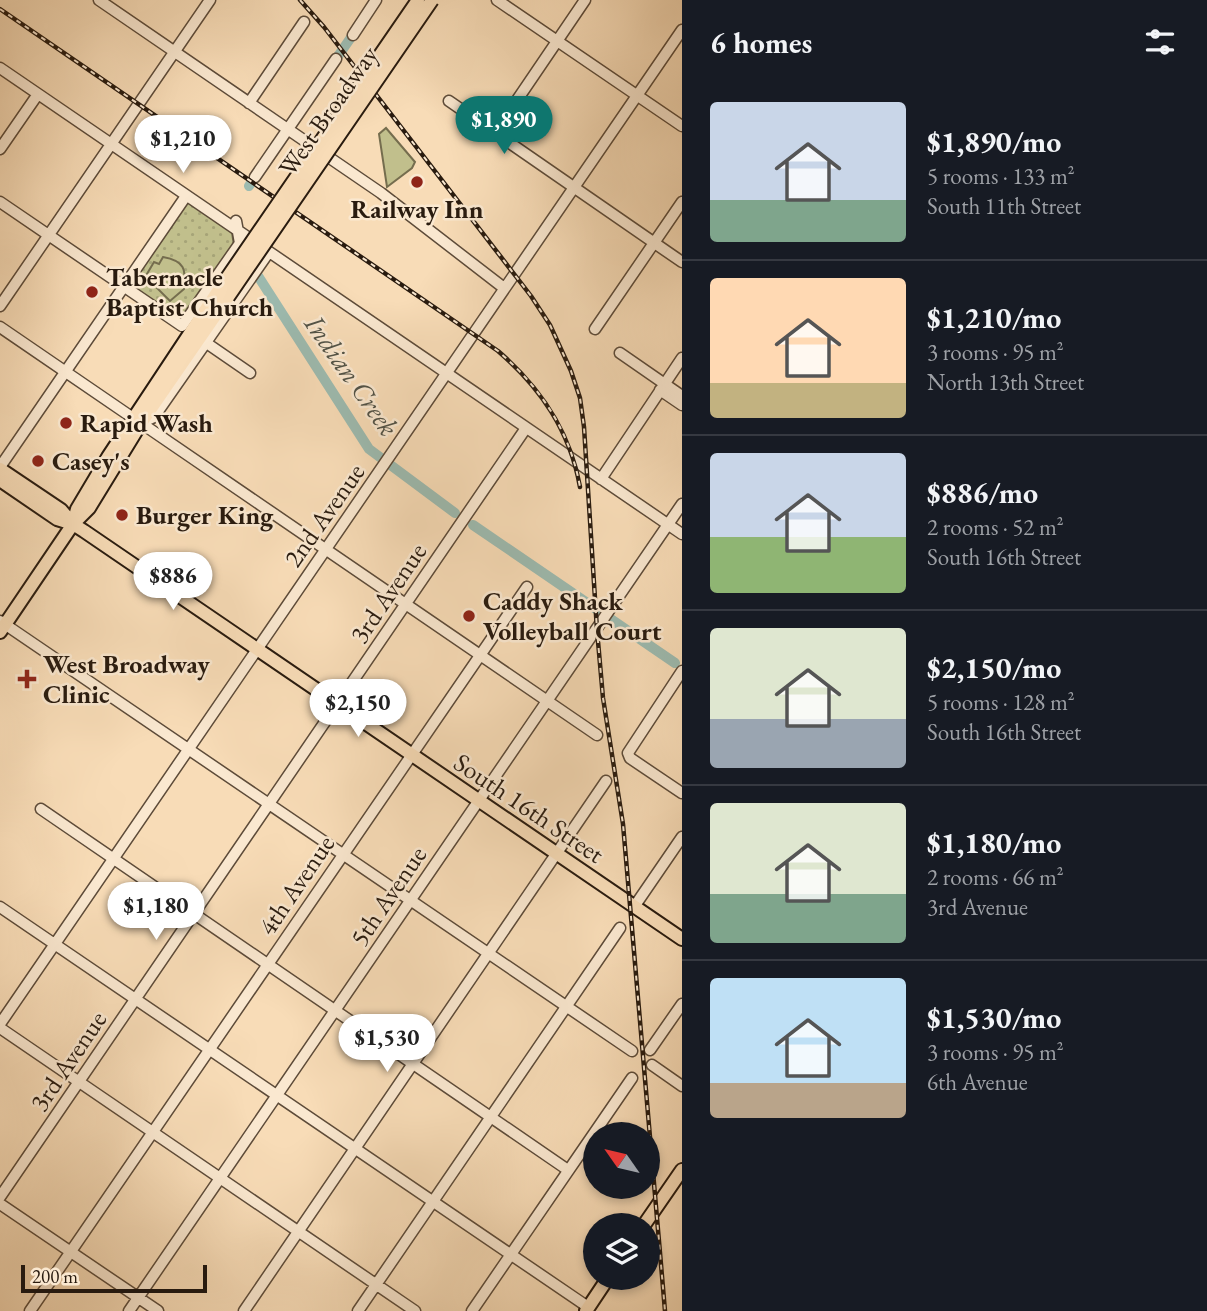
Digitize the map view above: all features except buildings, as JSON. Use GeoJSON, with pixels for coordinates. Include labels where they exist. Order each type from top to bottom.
{"type":"FeatureCollection","features":[{"type":"Feature","properties":{"kind":"main road","name":"West Broadway"},"geometry":{"type":"LineString","coordinates":[[2,626],[73,524],[76,509],[223,294],[418,0]]}},
{"type":"Feature","properties":{"kind":"main road","name":"West Broadway"},"geometry":{"type":"LineString","coordinates":[[223,294],[432,0]]}},
{"type":"Feature","properties":{"kind":"main road"},"geometry":{"type":"LineString","coordinates":[[0,468],[61,510],[73,524]]}},
{"type":"Feature","properties":{"kind":"main road"},"geometry":{"type":"LineString","coordinates":[[0,480],[57,519],[73,524]]}},
{"type":"Feature","properties":{"kind":"main road","name":"South 16th Street"},"geometry":{"type":"LineString","coordinates":[[73,524],[682,940]]}},
{"type":"Feature","properties":{"kind":"main road"},"geometry":{"type":"LineString","coordinates":[[652,1213],[682,1170]]}},
{"type":"Feature","properties":{"kind":"main road"},"geometry":{"type":"LineString","coordinates":[[587,1309],[600,1290]]}},
{"type":"Feature","properties":{"kind":"street"},"geometry":{"type":"LineString","coordinates":[[100,0],[381,193],[504,288]]}},
{"type":"Feature","properties":{"kind":"street"},"geometry":{"type":"LineString","coordinates":[[0,306],[210,0]]}},
{"type":"Feature","properties":{"kind":"street"},"geometry":{"type":"LineString","coordinates":[[353,34],[376,0]]}},
{"type":"Feature","properties":{"kind":"street"},"geometry":{"type":"LineString","coordinates":[[497,0],[682,126]]}},
{"type":"Feature","properties":{"kind":"street"},"geometry":{"type":"LineString","coordinates":[[496,131],[585,0]]}},
{"type":"Feature","properties":{"kind":"street"},"geometry":{"type":"LineString","coordinates":[[249,103],[304,22]]}},
{"type":"Feature","properties":{"kind":"street","name":"2nd Avenue"},"geometry":{"type":"LineString","coordinates":[[0,1026],[682,30]]}},
{"type":"Feature","properties":{"kind":"street"},"geometry":{"type":"LineString","coordinates":[[255,177],[336,59]]}},
{"type":"Feature","properties":{"kind":"street"},"geometry":{"type":"LineString","coordinates":[[0,68],[186,196],[237,226],[269,252],[682,534]]}},
{"type":"Feature","properties":{"kind":"street"},"geometry":{"type":"LineString","coordinates":[[0,149],[38,94]]}},
{"type":"Feature","properties":{"kind":"street"},"geometry":{"type":"LineString","coordinates":[[449,101],[682,262]]}},
{"type":"Feature","properties":{"kind":"street"},"geometry":{"type":"LineString","coordinates":[[0,468],[186,196]]}},
{"type":"Feature","properties":{"kind":"street"},"geometry":{"type":"LineString","coordinates":[[0,202],[182,326],[240,243],[237,226]]}},
{"type":"Feature","properties":{"kind":"street"},"geometry":{"type":"LineString","coordinates":[[595,329],[682,202]]}},
{"type":"Feature","properties":{"kind":"street"},"geometry":{"type":"LineString","coordinates":[[137,421],[154,417],[269,252]]}},
{"type":"Feature","properties":{"kind":"street"},"geometry":{"type":"LineString","coordinates":[[0,327],[597,735]]}},
{"type":"Feature","properties":{"kind":"street"},"geometry":{"type":"LineString","coordinates":[[205,342],[250,373]]}},
{"type":"Feature","properties":{"kind":"street"},"geometry":{"type":"LineString","coordinates":[[620,353],[682,405]]}},
{"type":"Feature","properties":{"kind":"street"},"geometry":{"type":"LineString","coordinates":[[601,479],[682,358]]}},
{"type":"Feature","properties":{"kind":"street"},"geometry":{"type":"LineString","coordinates":[[662,387],[682,396]]}},
{"type":"Feature","properties":{"kind":"street","name":"3rd Avenue"},"geometry":{"type":"LineString","coordinates":[[0,1197],[526,428]]}},
{"type":"Feature","properties":{"kind":"street","name":"5th Avenue"},"geometry":{"type":"LineString","coordinates":[[130,1311],[682,504]]}},
{"type":"Feature","properties":{"kind":"street","name":"4th Avenue"},"geometry":{"type":"LineString","coordinates":[[30,1311],[527,587]]}},
{"type":"Feature","properties":{"kind":"street"},"geometry":{"type":"LineString","coordinates":[[2,626],[632,1051]]}},
{"type":"Feature","properties":{"kind":"street"},"geometry":{"type":"LineString","coordinates":[[682,671],[628,753],[630,758],[682,793]]}},
{"type":"Feature","properties":{"kind":"street"},"geometry":{"type":"LineString","coordinates":[[244,1311],[606,781]]}},
{"type":"Feature","properties":{"kind":"street"},"geometry":{"type":"LineString","coordinates":[[41,810],[568,1170]]}},
{"type":"Feature","properties":{"kind":"street"},"geometry":{"type":"LineString","coordinates":[[634,907],[682,837]]}},
{"type":"Feature","properties":{"kind":"street"},"geometry":{"type":"LineString","coordinates":[[0,907],[511,1254],[587,1309]]}},
{"type":"Feature","properties":{"kind":"street"},"geometry":{"type":"LineString","coordinates":[[358,1311],[620,928]]}},
{"type":"Feature","properties":{"kind":"street"},"geometry":{"type":"LineString","coordinates":[[650,1051],[682,1004]]}},
{"type":"Feature","properties":{"kind":"street"},"geometry":{"type":"LineString","coordinates":[[0,1026],[415,1311]]}},
{"type":"Feature","properties":{"kind":"street"},"geometry":{"type":"LineString","coordinates":[[652,1065],[682,1086]]}},
{"type":"Feature","properties":{"kind":"street"},"geometry":{"type":"LineString","coordinates":[[472,1311],[632,1078]]}},
{"type":"Feature","properties":{"kind":"street"},"geometry":{"type":"LineString","coordinates":[[0,1204],[158,1311]]}},
{"type":"Feature","properties":{"kind":"shaded area"},"geometry":{"type":"Polygon","coordinates":[[[386,128],[415,162],[412,168],[387,187],[379,134],[386,128]]]}},
{"type":"Feature","properties":{"kind":"shaded area"},"geometry":{"type":"Polygon","coordinates":[[[187,201],[232,232],[234,246],[183,322],[129,285],[187,201]]]}},
{"type":"Feature","properties":{"kind":"shaded area"},"geometry":{"type":"Polygon","coordinates":[[[163,257],[180,264],[185,276],[184,289],[170,301],[144,279],[154,262],[159,264],[163,257]]]}},
{"type":"Feature","properties":{"kind":"waterway","name":"Indian Creek"},"geometry":{"type":"LineString","coordinates":[[336,59],[352,36]]}},
{"type":"Feature","properties":{"kind":"waterway","name":"Indian Creek"},"geometry":{"type":"LineString","coordinates":[[249,186],[255,177]]}},
{"type":"Feature","properties":{"kind":"waterway","name":"Indian Creek"},"geometry":{"type":"LineString","coordinates":[[258,276],[369,449],[455,513]]}},
{"type":"Feature","properties":{"kind":"waterway","name":"Indian Creek"},"geometry":{"type":"LineString","coordinates":[[473,525],[675,663]]}},
{"type":"Feature","properties":{"kind":"railway"},"geometry":{"type":"LineString","coordinates":[[300,0],[324,27],[531,296],[550,325],[580,398],[603,698],[623,824],[665,1311]]}},
{"type":"Feature","properties":{"kind":"railway"},"geometry":{"type":"LineString","coordinates":[[0,9],[498,351],[528,380],[551,412],[569,447],[580,487]]}},
{"type":"Feature","properties":{"kind":"place","name":"Railway Inn"},"geometry":{"type":"Point","coordinates":[417,182]}},
{"type":"Feature","properties":{"kind":"place","name":"Tabernacle Baptist Church"},"geometry":{"type":"Point","coordinates":[92,292]}},
{"type":"Feature","properties":{"kind":"place","name":"Rapid Wash"},"geometry":{"type":"Point","coordinates":[66,423]}},
{"type":"Feature","properties":{"kind":"place","name":"Casey's"},"geometry":{"type":"Point","coordinates":[38,461]}},
{"type":"Feature","properties":{"kind":"place","name":"Burger King"},"geometry":{"type":"Point","coordinates":[122,515]}},
{"type":"Feature","properties":{"kind":"place","name":"Caddy Shack Volleyball Court"},"geometry":{"type":"Point","coordinates":[469,616]}},
{"type":"Feature","properties":{"kind":"place","name":"West Broadway Clinic"},"geometry":{"type":"Point","coordinates":[27,679]}}]}
